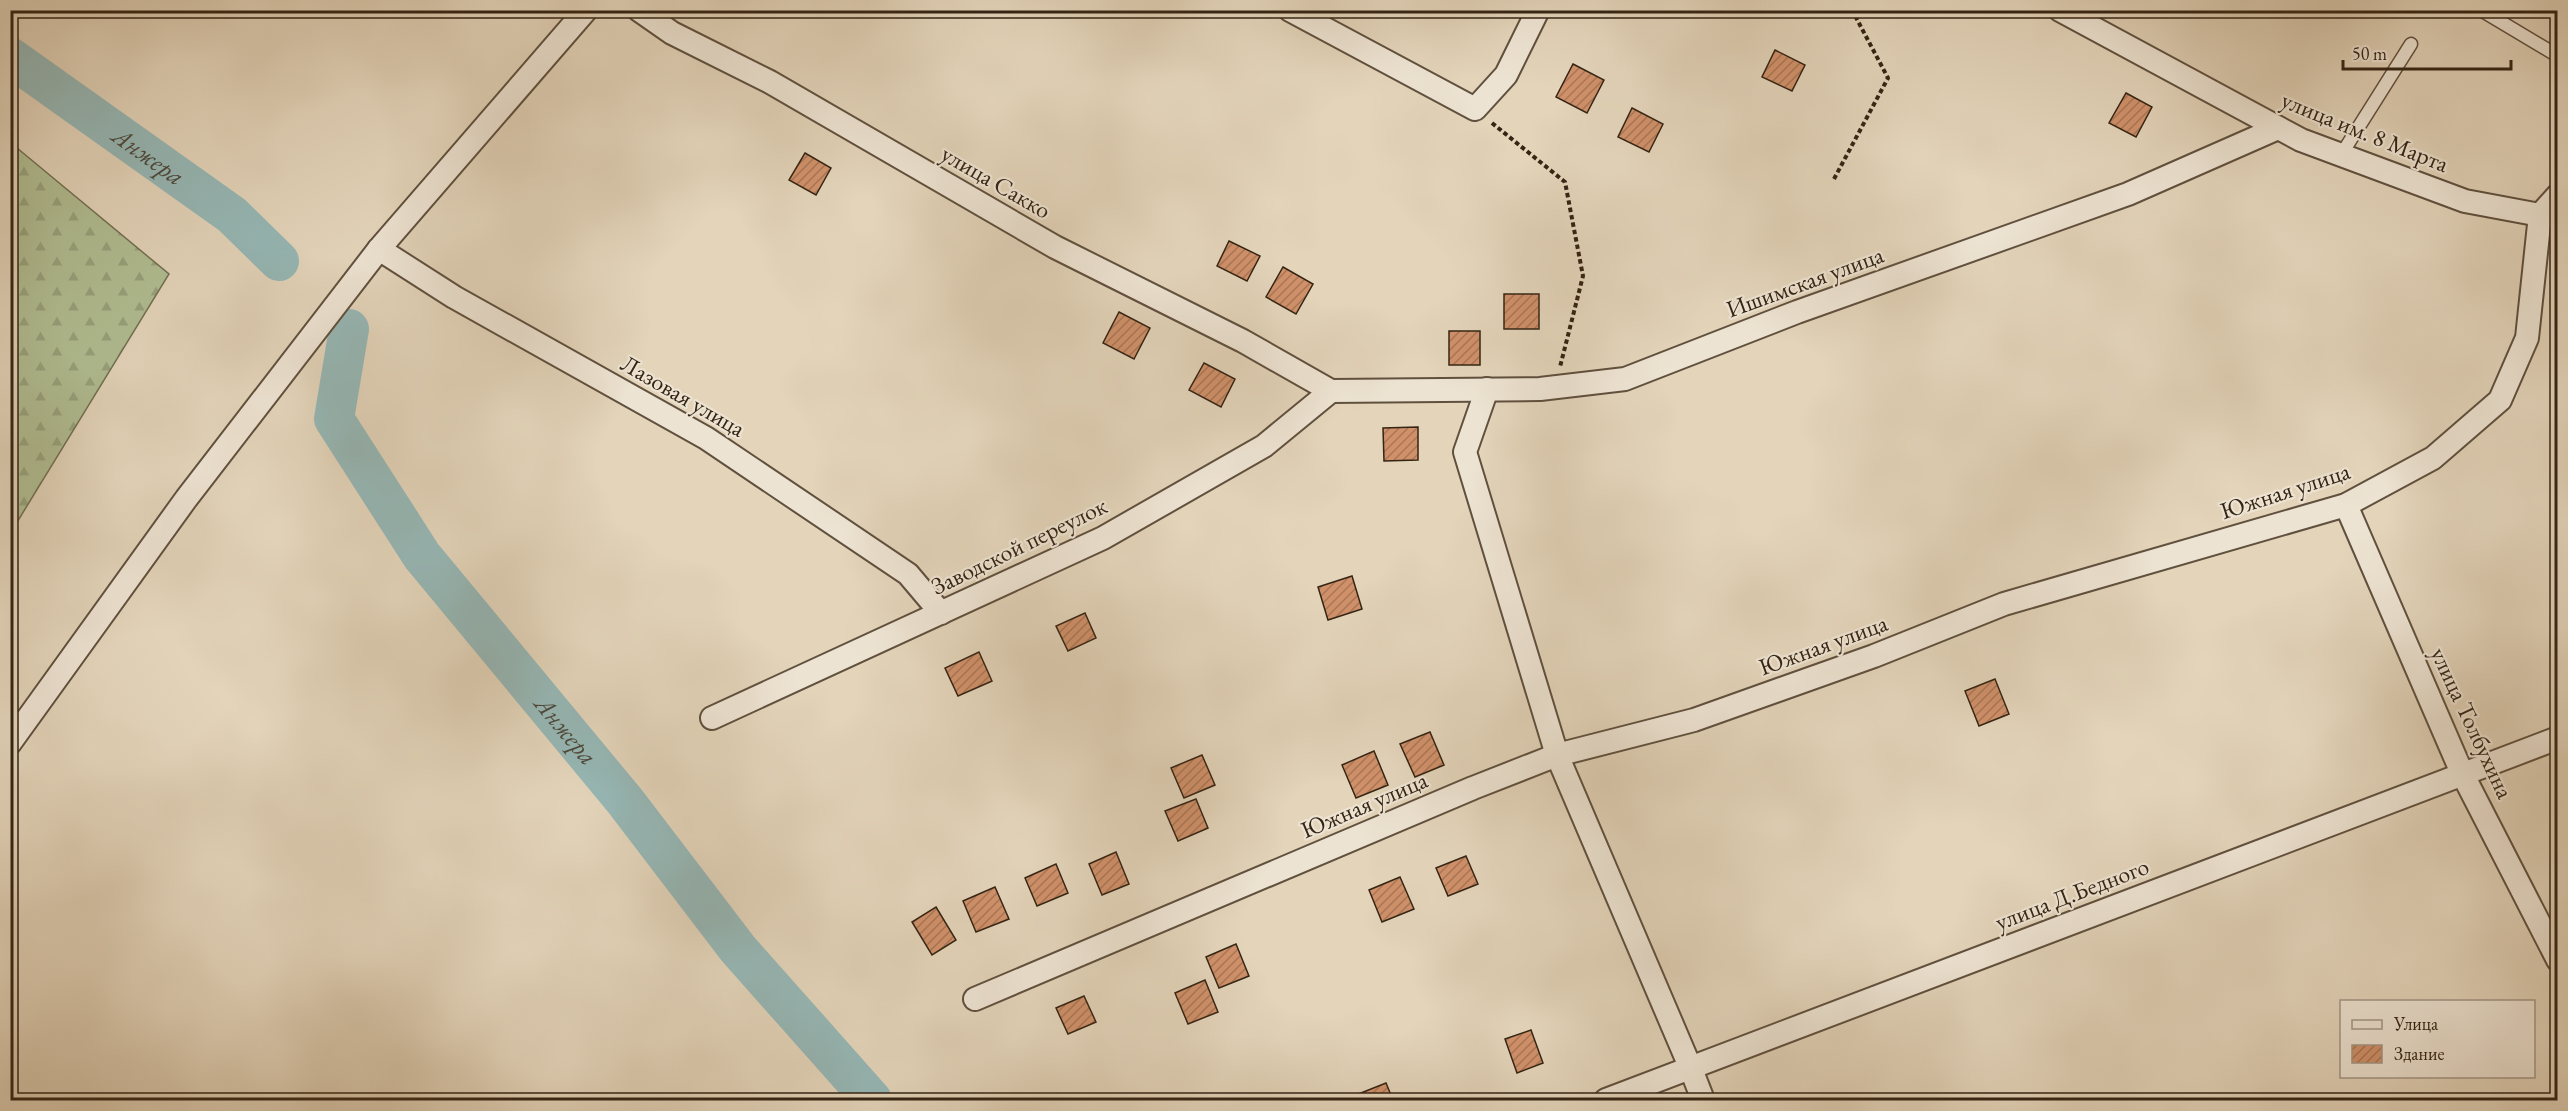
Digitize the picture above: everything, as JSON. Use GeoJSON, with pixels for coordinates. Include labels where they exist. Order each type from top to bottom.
{"type":"FeatureCollection","features":[{"type":"Feature","properties":{"kind":"street"},"geometry":{"type":"LineString","coordinates":[[10,743],[186,499],[379,249],[586,10]]}},
{"type":"Feature","properties":{"kind":"street","name":"улица Сакко"},"geometry":{"type":"LineString","coordinates":[[639,10],[672,33],[770,82],[1055,248],[1233,335],[1331,391]]}},
{"type":"Feature","properties":{"kind":"street"},"geometry":{"type":"LineString","coordinates":[[1290,10],[1475,109],[1506,75],[1538,10]]}},
{"type":"Feature","properties":{"kind":"street","name":"улица им. 8 Марта"},"geometry":{"type":"LineString","coordinates":[[2060,10],[2301,140],[2464,201],[2540,214]]}},
{"type":"Feature","properties":{"kind":"street","name":"Ишимская улица"},"geometry":{"type":"LineString","coordinates":[[1331,391],[1540,389],[1624,379],[1797,312],[2128,194],[2278,128]]}},
{"type":"Feature","properties":{"kind":"street"},"geometry":{"type":"LineString","coordinates":[[2540,214],[2558,195]]}},
{"type":"Feature","properties":{"kind":"street","name":"Южная улица"},"geometry":{"type":"LineString","coordinates":[[975,999],[1473,788],[1557,755],[1694,720],[1875,656],[2004,604],[2346,505],[2433,458],[2500,400],[2527,338],[2540,214]]}},
{"type":"Feature","properties":{"kind":"street","name":"Лазовая улица"},"geometry":{"type":"LineString","coordinates":[[379,249],[454,297],[706,438],[908,574],[942,613]]}},
{"type":"Feature","properties":{"kind":"street"},"geometry":{"type":"LineString","coordinates":[[1487,389],[1465,452],[1557,755],[1703,1101]]}},
{"type":"Feature","properties":{"kind":"street","name":"Заводской переулок"},"geometry":{"type":"LineString","coordinates":[[712,717],[1103,538],[1264,446],[1331,391]]}},
{"type":"Feature","properties":{"kind":"street","name":"улица Толбухина"},"geometry":{"type":"LineString","coordinates":[[2346,505],[2462,773],[2558,960]]}},
{"type":"Feature","properties":{"kind":"street","name":"улица Д.Бедного"},"geometry":{"type":"LineString","coordinates":[[1606,1101],[2558,738]]}},
{"type":"Feature","properties":{"kind":"lane"},"geometry":{"type":"LineString","coordinates":[[2481,10],[2558,56]]}},
{"type":"Feature","properties":{"kind":"lane"},"geometry":{"type":"LineString","coordinates":[[2341,155],[2411,44]]}},
{"type":"Feature","properties":{"kind":"path"},"geometry":{"type":"LineString","coordinates":[[1834,179],[1888,78],[1852,10]]}},
{"type":"Feature","properties":{"kind":"path"},"geometry":{"type":"LineString","coordinates":[[1475,109],[1565,182],[1583,276],[1558,378],[1540,389]]}},
{"type":"Feature","properties":{"kind":"green space"},"geometry":{"type":"Polygon","coordinates":[[[11,143],[169,274],[11,532],[11,143]]]}},
{"type":"Feature","properties":{"kind":"building"},"geometry":{"type":"Polygon","coordinates":[[[1775,50],[1805,65],[1792,91],[1762,77],[1775,50]]]}},
{"type":"Feature","properties":{"kind":"building"},"geometry":{"type":"Polygon","coordinates":[[[1573,64],[1604,80],[1587,113],[1556,97],[1573,64]]]}},
{"type":"Feature","properties":{"kind":"building"},"geometry":{"type":"Polygon","coordinates":[[[2126,93],[2152,107],[2136,137],[2109,123],[2126,93]]]}},
{"type":"Feature","properties":{"kind":"building"},"geometry":{"type":"Polygon","coordinates":[[[1632,108],[1663,124],[1649,152],[1618,137],[1632,108]]]}},
{"type":"Feature","properties":{"kind":"building"},"geometry":{"type":"Polygon","coordinates":[[[805,153],[831,168],[816,195],[789,180],[805,153]]]}},
{"type":"Feature","properties":{"kind":"building"},"geometry":{"type":"Polygon","coordinates":[[[1229,241],[1260,256],[1247,281],[1217,266],[1229,241]]]}},
{"type":"Feature","properties":{"kind":"building"},"geometry":{"type":"Polygon","coordinates":[[[1283,267],[1313,284],[1296,314],[1266,297],[1283,267]]]}},
{"type":"Feature","properties":{"kind":"building"},"geometry":{"type":"Polygon","coordinates":[[[1504,294],[1539,294],[1539,329],[1504,329],[1504,294]]]}},
{"type":"Feature","properties":{"kind":"building"},"geometry":{"type":"Polygon","coordinates":[[[1119,312],[1150,328],[1134,359],[1103,343],[1119,312]]]}},
{"type":"Feature","properties":{"kind":"building"},"geometry":{"type":"Polygon","coordinates":[[[1449,331],[1480,331],[1480,365],[1449,365],[1449,331]]]}},
{"type":"Feature","properties":{"kind":"building"},"geometry":{"type":"Polygon","coordinates":[[[1204,363],[1235,379],[1221,407],[1189,390],[1204,363]]]}},
{"type":"Feature","properties":{"kind":"building"},"geometry":{"type":"Polygon","coordinates":[[[1418,427],[1418,460],[1384,461],[1383,428],[1418,427]]]}},
{"type":"Feature","properties":{"kind":"building"},"geometry":{"type":"Polygon","coordinates":[[[1352,576],[1362,609],[1328,620],[1318,587],[1352,576]]]}},
{"type":"Feature","properties":{"kind":"building"},"geometry":{"type":"Polygon","coordinates":[[[1085,613],[1096,638],[1068,651],[1056,626],[1085,613]]]}},
{"type":"Feature","properties":{"kind":"building"},"geometry":{"type":"Polygon","coordinates":[[[979,652],[992,681],[958,696],[945,668],[979,652]]]}},
{"type":"Feature","properties":{"kind":"building"},"geometry":{"type":"Polygon","coordinates":[[[1995,679],[2009,714],[1979,726],[1965,691],[1995,679]]]}},
{"type":"Feature","properties":{"kind":"building"},"geometry":{"type":"Polygon","coordinates":[[[1430,732],[1444,765],[1415,777],[1400,744],[1430,732]]]}},
{"type":"Feature","properties":{"kind":"building"},"geometry":{"type":"Polygon","coordinates":[[[1374,751],[1388,785],[1356,798],[1342,765],[1374,751]]]}},
{"type":"Feature","properties":{"kind":"building"},"geometry":{"type":"Polygon","coordinates":[[[1202,755],[1215,785],[1184,798],[1171,768],[1202,755]]]}},
{"type":"Feature","properties":{"kind":"building"},"geometry":{"type":"Polygon","coordinates":[[[1196,799],[1208,828],[1178,841],[1165,811],[1196,799]]]}},
{"type":"Feature","properties":{"kind":"building"},"geometry":{"type":"Polygon","coordinates":[[[1116,852],[1129,884],[1102,895],[1089,864],[1116,852]]]}},
{"type":"Feature","properties":{"kind":"building"},"geometry":{"type":"Polygon","coordinates":[[[1466,856],[1478,884],[1448,896],[1436,868],[1466,856]]]}},
{"type":"Feature","properties":{"kind":"building"},"geometry":{"type":"Polygon","coordinates":[[[1056,864],[1068,893],[1037,906],[1025,878],[1056,864]]]}},
{"type":"Feature","properties":{"kind":"building"},"geometry":{"type":"Polygon","coordinates":[[[1400,877],[1414,909],[1382,922],[1369,890],[1400,877]]]}},
{"type":"Feature","properties":{"kind":"building"},"geometry":{"type":"Polygon","coordinates":[[[995,887],[1009,919],[976,932],[963,901],[995,887]]]}},
{"type":"Feature","properties":{"kind":"building"},"geometry":{"type":"Polygon","coordinates":[[[936,907],[956,940],[932,955],[912,922],[936,907]]]}},
{"type":"Feature","properties":{"kind":"building"},"geometry":{"type":"Polygon","coordinates":[[[1236,944],[1249,976],[1219,988],[1206,957],[1236,944]]]}},
{"type":"Feature","properties":{"kind":"building"},"geometry":{"type":"Polygon","coordinates":[[[1205,980],[1218,1012],[1188,1024],[1175,993],[1205,980]]]}},
{"type":"Feature","properties":{"kind":"building"},"geometry":{"type":"Polygon","coordinates":[[[1084,996],[1096,1022],[1068,1034],[1056,1008],[1084,996]]]}},
{"type":"Feature","properties":{"kind":"building"},"geometry":{"type":"Polygon","coordinates":[[[1531,1030],[1543,1063],[1517,1073],[1505,1039],[1531,1030]]]}},
{"type":"Feature","properties":{"kind":"building"},"geometry":{"type":"Polygon","coordinates":[[[1386,1083],[1393,1100],[1358,1100],[1356,1095],[1386,1083]]]}},
{"type":"Feature","properties":{"kind":"waterway","name":"Анжера"},"geometry":{"type":"LineString","coordinates":[[10,57],[232,215],[279,261]]}},
{"type":"Feature","properties":{"kind":"waterway","name":"Анжера"},"geometry":{"type":"LineString","coordinates":[[349,329],[334,419],[422,556],[625,801],[738,949],[872,1100]]}}]}
